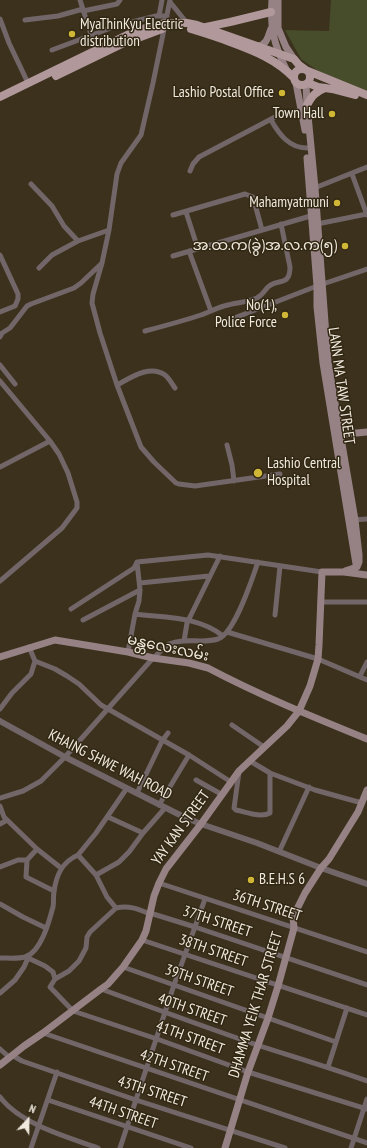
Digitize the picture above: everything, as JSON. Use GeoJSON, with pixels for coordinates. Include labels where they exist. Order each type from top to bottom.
{"type":"FeatureCollection","features":[{"type":"Feature","properties":{"kind":"main road"},"geometry":{"type":"LineString","coordinates":[[272,0],[271,12],[273,37],[278,54],[287,71]]}},
{"type":"Feature","properties":{"kind":"main road"},"geometry":{"type":"LineString","coordinates":[[278,0],[278,28],[286,47],[294,59],[299,65],[307,70],[310,77],[307,84]]}},
{"type":"Feature","properties":{"kind":"main road"},"geometry":{"type":"LineString","coordinates":[[205,27],[271,12]]}},
{"type":"Feature","properties":{"kind":"main road"},"geometry":{"type":"LineString","coordinates":[[0,97],[127,35],[166,22],[187,23],[205,27],[294,59]]}},
{"type":"Feature","properties":{"kind":"main road"},"geometry":{"type":"LineString","coordinates":[[0,102],[166,22]]}},
{"type":"Feature","properties":{"kind":"main road"},"geometry":{"type":"LineString","coordinates":[[166,22],[176,27],[188,28],[201,32],[267,57],[287,71],[301,85],[307,84],[325,88],[359,96],[367,100]]}},
{"type":"Feature","properties":{"kind":"main road"},"geometry":{"type":"LineString","coordinates":[[258,46],[265,43],[272,27]]}},
{"type":"Feature","properties":{"kind":"main road"},"geometry":{"type":"LineString","coordinates":[[295,80],[295,73],[302,68],[367,95]]}},
{"type":"Feature","properties":{"kind":"main road","name":"LANN MA TAW STREET"},"geometry":{"type":"LineString","coordinates":[[295,80],[304,107],[320,285]]}},
{"type":"Feature","properties":{"kind":"main road","name":"LANN MA TAW STREET"},"geometry":{"type":"LineString","coordinates":[[307,84],[304,107],[312,189]]}},
{"type":"Feature","properties":{"kind":"main road"},"geometry":{"type":"LineString","coordinates":[[304,107],[317,91],[325,88]]}},
{"type":"Feature","properties":{"kind":"main road","name":"LANN MA TAW STREET"},"geometry":{"type":"LineString","coordinates":[[314,215],[317,224],[322,326],[328,362],[329,382],[359,555],[357,567]]}},
{"type":"Feature","properties":{"kind":"main road"},"geometry":{"type":"LineString","coordinates":[[338,435],[367,432]]}},
{"type":"Feature","properties":{"kind":"main road"},"geometry":{"type":"LineString","coordinates":[[344,572],[357,567],[366,575]]}},
{"type":"Feature","properties":{"kind":"main road"},"geometry":{"type":"LineString","coordinates":[[322,572],[344,572],[366,575]]}},
{"type":"Feature","properties":{"kind":"main road","name":"YAY KAN STREET"},"geometry":{"type":"LineString","coordinates":[[0,1066],[24,1046],[102,989],[123,967],[142,940],[146,931],[159,883],[166,869],[239,772],[287,726],[299,712],[310,686],[318,660],[322,572]]}},
{"type":"Feature","properties":{"kind":"main road","name":"မန္တလေးလမ်း"},"geometry":{"type":"LineString","coordinates":[[0,657],[55,640],[189,663],[208,668],[299,712],[367,739]]}},
{"type":"Feature","properties":{"kind":"main road","name":"DHAMMA YEIK THAR STREET"},"geometry":{"type":"LineString","coordinates":[[225,1148],[248,1072],[278,986],[294,928],[293,917],[320,868],[329,859],[358,812],[367,790]]}},
{"type":"Feature","properties":{"kind":"street"},"geometry":{"type":"LineString","coordinates":[[80,0],[96,50]]}},
{"type":"Feature","properties":{"kind":"street"},"geometry":{"type":"LineString","coordinates":[[25,20],[58,16],[117,4],[120,0]]}},
{"type":"Feature","properties":{"kind":"street"},"geometry":{"type":"LineString","coordinates":[[159,16],[162,0]]}},
{"type":"Feature","properties":{"kind":"street"},"geometry":{"type":"LineString","coordinates":[[170,1],[140,135],[121,163],[117,174],[109,230],[92,303],[117,385],[141,447],[176,483],[195,486],[280,474]]}},
{"type":"Feature","properties":{"kind":"street"},"geometry":{"type":"LineString","coordinates":[[170,1],[187,23]]}},
{"type":"Feature","properties":{"kind":"street"},"geometry":{"type":"LineString","coordinates":[[159,16],[166,22]]}},
{"type":"Feature","properties":{"kind":"street"},"geometry":{"type":"LineString","coordinates":[[52,50],[116,26],[159,16]]}},
{"type":"Feature","properties":{"kind":"street"},"geometry":{"type":"LineString","coordinates":[[0,19],[9,43],[28,83]]}},
{"type":"Feature","properties":{"kind":"street"},"geometry":{"type":"LineString","coordinates":[[190,171],[193,164],[199,157],[281,114],[304,107]]}},
{"type":"Feature","properties":{"kind":"street"},"geometry":{"type":"LineString","coordinates":[[270,120],[280,135],[299,148],[307,148]]}},
{"type":"Feature","properties":{"kind":"street"},"geometry":{"type":"LineString","coordinates":[[312,189],[367,167]]}},
{"type":"Feature","properties":{"kind":"street"},"geometry":{"type":"LineString","coordinates":[[317,224],[367,215],[352,174]]}},
{"type":"Feature","properties":{"kind":"street"},"geometry":{"type":"LineString","coordinates":[[31,184],[52,206],[64,226],[78,241]]}},
{"type":"Feature","properties":{"kind":"street"},"geometry":{"type":"LineString","coordinates":[[173,215],[245,194],[253,197],[262,230]]}},
{"type":"Feature","properties":{"kind":"street"},"geometry":{"type":"LineString","coordinates":[[186,212],[198,249]]}},
{"type":"Feature","properties":{"kind":"street"},"geometry":{"type":"LineString","coordinates":[[173,256],[314,215]]}},
{"type":"Feature","properties":{"kind":"street"},"geometry":{"type":"LineString","coordinates":[[145,331],[225,306],[246,302],[262,295],[269,286],[284,281],[288,278],[290,267],[281,224]]}},
{"type":"Feature","properties":{"kind":"street"},"geometry":{"type":"LineString","coordinates":[[39,268],[52,255],[78,241],[109,230]]}},
{"type":"Feature","properties":{"kind":"street"},"geometry":{"type":"LineString","coordinates":[[189,251],[211,311]]}},
{"type":"Feature","properties":{"kind":"street"},"geometry":{"type":"LineString","coordinates":[[0,255],[18,294],[18,299],[15,306],[0,312]]}},
{"type":"Feature","properties":{"kind":"street"},"geometry":{"type":"LineString","coordinates":[[0,337],[2,332],[10,328],[27,306],[74,288],[102,264]]}},
{"type":"Feature","properties":{"kind":"street"},"geometry":{"type":"LineString","coordinates":[[224,322],[320,285],[367,269]]}},
{"type":"Feature","properties":{"kind":"street"},"geometry":{"type":"LineString","coordinates":[[0,365],[15,384]]}},
{"type":"Feature","properties":{"kind":"street"},"geometry":{"type":"LineString","coordinates":[[117,385],[144,372],[154,370],[166,375],[175,388]]}},
{"type":"Feature","properties":{"kind":"street"},"geometry":{"type":"LineString","coordinates":[[0,382],[50,441],[59,454],[68,473],[77,502],[77,508],[62,528],[0,581]]}},
{"type":"Feature","properties":{"kind":"street"},"geometry":{"type":"LineString","coordinates":[[0,467],[50,441]]}},
{"type":"Feature","properties":{"kind":"street"},"geometry":{"type":"LineString","coordinates":[[228,445],[234,481]]}},
{"type":"Feature","properties":{"kind":"street"},"geometry":{"type":"LineString","coordinates":[[352,520],[367,519]]}},
{"type":"Feature","properties":{"kind":"street"},"geometry":{"type":"LineString","coordinates":[[137,562],[208,555],[322,572]]}},
{"type":"Feature","properties":{"kind":"street"},"geometry":{"type":"LineString","coordinates":[[184,641],[188,620],[220,556]]}},
{"type":"Feature","properties":{"kind":"street"},"geometry":{"type":"LineString","coordinates":[[128,652],[139,601],[140,583],[137,562]]}},
{"type":"Feature","properties":{"kind":"street"},"geometry":{"type":"LineString","coordinates":[[72,609],[134,568],[137,562]]}},
{"type":"Feature","properties":{"kind":"street"},"geometry":{"type":"LineString","coordinates":[[0,792],[1,798],[23,791],[41,781],[65,757],[153,658],[169,644],[184,641],[208,641],[219,639],[225,634],[229,630],[242,604],[258,562]]}},
{"type":"Feature","properties":{"kind":"street"},"geometry":{"type":"LineString","coordinates":[[274,615],[280,566]]}},
{"type":"Feature","properties":{"kind":"street"},"geometry":{"type":"LineString","coordinates":[[140,583],[209,576]]}},
{"type":"Feature","properties":{"kind":"street"},"geometry":{"type":"LineString","coordinates":[[83,620],[140,590]]}},
{"type":"Feature","properties":{"kind":"street"},"geometry":{"type":"LineString","coordinates":[[320,602],[367,602]]}},
{"type":"Feature","properties":{"kind":"street"},"geometry":{"type":"LineString","coordinates":[[135,614],[188,620],[208,626],[225,634],[318,660],[367,680]]}},
{"type":"Feature","properties":{"kind":"street"},"geometry":{"type":"LineString","coordinates":[[0,709],[12,693],[31,674],[35,661],[29,647]]}},
{"type":"Feature","properties":{"kind":"street"},"geometry":{"type":"LineString","coordinates":[[35,661],[68,676],[79,684],[101,705],[189,755],[231,782]]}},
{"type":"Feature","properties":{"kind":"street"},"geometry":{"type":"LineString","coordinates":[[360,676],[367,662]]}},
{"type":"Feature","properties":{"kind":"street","name":"KHAING SHWE WAH ROAD"},"geometry":{"type":"LineString","coordinates":[[0,722],[162,807],[200,824],[257,843],[320,868],[367,884]]}},
{"type":"Feature","properties":{"kind":"street"},"geometry":{"type":"LineString","coordinates":[[232,725],[264,747]]}},
{"type":"Feature","properties":{"kind":"street"},"geometry":{"type":"LineString","coordinates":[[137,793],[162,741],[168,733]]}},
{"type":"Feature","properties":{"kind":"street"},"geometry":{"type":"LineString","coordinates":[[96,875],[119,862],[129,852],[162,807],[189,755]]}},
{"type":"Feature","properties":{"kind":"street"},"geometry":{"type":"LineString","coordinates":[[250,761],[270,773],[308,788],[362,803]]}},
{"type":"Feature","properties":{"kind":"street"},"geometry":{"type":"LineString","coordinates":[[239,772],[234,808],[236,810],[257,815],[270,813],[270,773]]}},
{"type":"Feature","properties":{"kind":"street"},"geometry":{"type":"LineString","coordinates":[[196,780],[221,794]]}},
{"type":"Feature","properties":{"kind":"street"},"geometry":{"type":"LineString","coordinates":[[0,993],[15,980],[24,967],[26,958],[34,952],[41,942],[53,906],[56,881],[61,868],[70,858],[78,854],[96,833],[127,788]]}},
{"type":"Feature","properties":{"kind":"street"},"geometry":{"type":"LineString","coordinates":[[279,852],[308,788]]}},
{"type":"Feature","properties":{"kind":"street"},"geometry":{"type":"LineString","coordinates":[[0,806],[4,817],[61,868]]}},
{"type":"Feature","properties":{"kind":"street"},"geometry":{"type":"LineString","coordinates":[[108,817],[143,833]]}},
{"type":"Feature","properties":{"kind":"street"},"geometry":{"type":"LineString","coordinates":[[0,824],[7,820]]}},
{"type":"Feature","properties":{"kind":"street"},"geometry":{"type":"LineString","coordinates":[[38,849],[27,860],[26,877],[54,891]]}},
{"type":"Feature","properties":{"kind":"street"},"geometry":{"type":"LineString","coordinates":[[73,1011],[50,987],[55,979],[69,971],[79,961],[86,948],[87,937],[90,932],[116,908],[107,898],[96,875],[78,854]]}},
{"type":"Feature","properties":{"kind":"street"},"geometry":{"type":"LineString","coordinates":[[0,867],[18,860],[27,860]]}},
{"type":"Feature","properties":{"kind":"street","name":"36TH STREET"},"geometry":{"type":"LineString","coordinates":[[159,883],[367,952]]}},
{"type":"Feature","properties":{"kind":"street"},"geometry":{"type":"LineString","coordinates":[[120,1148],[166,1013],[174,985],[205,898]]}},
{"type":"Feature","properties":{"kind":"street"},"geometry":{"type":"LineString","coordinates":[[0,904],[46,928]]}},
{"type":"Feature","properties":{"kind":"street","name":"37TH STREET"},"geometry":{"type":"LineString","coordinates":[[116,908],[123,906],[135,908],[367,985]]}},
{"type":"Feature","properties":{"kind":"street","name":"38TH STREET"},"geometry":{"type":"LineString","coordinates":[[142,940],[367,1015]]}},
{"type":"Feature","properties":{"kind":"street"},"geometry":{"type":"LineString","coordinates":[[0,958],[26,958],[45,966],[53,972],[55,979]]}},
{"type":"Feature","properties":{"kind":"street","name":"39TH STREET"},"geometry":{"type":"LineString","coordinates":[[123,967],[336,1042]]}},
{"type":"Feature","properties":{"kind":"street","name":"40TH STREET"},"geometry":{"type":"LineString","coordinates":[[102,989],[258,1045],[367,1081]]}},
{"type":"Feature","properties":{"kind":"street"},"geometry":{"type":"LineString","coordinates":[[328,1067],[347,1008]]}},
{"type":"Feature","properties":{"kind":"street","name":"41TH STREET"},"geometry":{"type":"LineString","coordinates":[[73,1011],[157,1039],[248,1072],[366,1108]]}},
{"type":"Feature","properties":{"kind":"street","name":"42TH STREET"},"geometry":{"type":"LineString","coordinates":[[43,1033],[367,1143]]}},
{"type":"Feature","properties":{"kind":"street","name":"43TH STREET"},"geometry":{"type":"LineString","coordinates":[[0,1049],[22,1061],[136,1100],[285,1148]]}},
{"type":"Feature","properties":{"kind":"street"},"geometry":{"type":"LineString","coordinates":[[31,1148],[57,1072]]}},
{"type":"Feature","properties":{"kind":"street"},"geometry":{"type":"LineString","coordinates":[[0,1097],[12,1109],[39,1126],[98,1148]]}},
{"type":"Feature","properties":{"kind":"street"},"geometry":{"type":"LineString","coordinates":[[351,1148],[366,1108],[367,1099]]}},
{"type":"Feature","properties":{"kind":"street","name":"44TH STREET"},"geometry":{"type":"LineString","coordinates":[[48,1100],[191,1148]]}},
{"type":"Feature","properties":{"kind":"green space"},"geometry":{"type":"Polygon","coordinates":[[[331,0],[367,0],[367,92],[318,71],[301,59],[285,30],[329,31],[331,0]]]}},
{"type":"Feature","properties":{"kind":"place","name":"MyaThinKyu Electric distribution"},"geometry":{"type":"Point","coordinates":[72,34]}},
{"type":"Feature","properties":{"kind":"place","name":"Lashio Postal Office"},"geometry":{"type":"Point","coordinates":[282,93]}},
{"type":"Feature","properties":{"kind":"place","name":"Town Hall"},"geometry":{"type":"Point","coordinates":[332,114]}},
{"type":"Feature","properties":{"kind":"place","name":"Mahamyatmuni"},"geometry":{"type":"Point","coordinates":[337,203]}},
{"type":"Feature","properties":{"kind":"place","name":"အ.ထ.က(ခွဲ)အ.လ.က(၅)"},"geometry":{"type":"Point","coordinates":[345,246]}},
{"type":"Feature","properties":{"kind":"place","name":"No(1), Police Force"},"geometry":{"type":"Point","coordinates":[285,315]}},
{"type":"Feature","properties":{"kind":"place","name":"Lashio Central Hospital"},"geometry":{"type":"Point","coordinates":[258,473]}},
{"type":"Feature","properties":{"kind":"place","name":"B.E.H.S 6"},"geometry":{"type":"Point","coordinates":[251,880]}}]}
